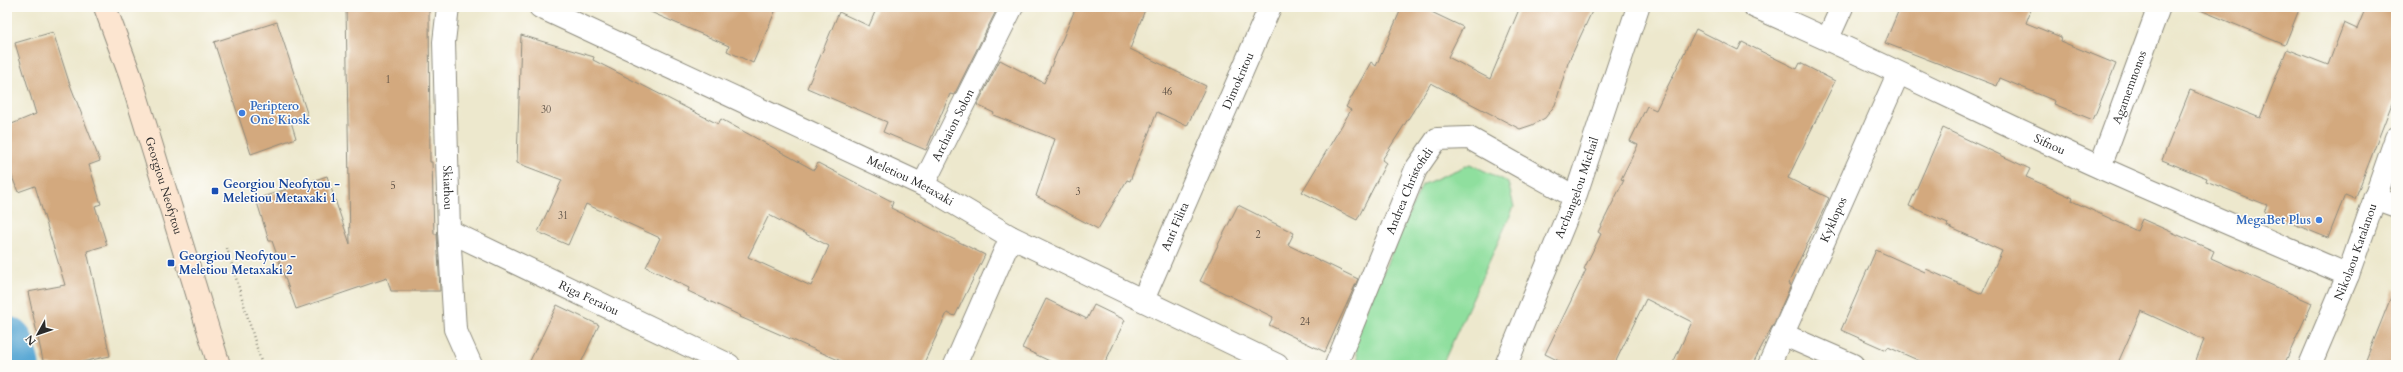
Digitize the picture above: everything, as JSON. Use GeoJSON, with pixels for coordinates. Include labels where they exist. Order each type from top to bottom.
{"type":"FeatureCollection","features":[{"type":"Feature","properties":{"kind":"street","name":"Georgiou Neofytou"},"geometry":{"type":"LineString","coordinates":[[105,7],[130,75],[219,365]]}},
{"type":"Feature","properties":{"kind":"street","name":"Skiathou"},"geometry":{"type":"LineString","coordinates":[[448,7],[444,42],[449,231],[455,329],[471,365]]}},
{"type":"Feature","properties":{"kind":"street","name":"Meletiou Metaxaki"},"geometry":{"type":"LineString","coordinates":[[540,7],[923,185],[1011,237],[1277,365]]}},
{"type":"Feature","properties":{"kind":"street","name":"Archaion Solon"},"geometry":{"type":"LineString","coordinates":[[923,185],[1012,7]]}},
{"type":"Feature","properties":{"kind":"street","name":"Dimokritou"},"geometry":{"type":"LineString","coordinates":[[1206,154],[1270,7]]}},
{"type":"Feature","properties":{"kind":"street","name":"Archangelou Michail"},"geometry":{"type":"LineString","coordinates":[[1506,365],[1575,197],[1638,7]]}},
{"type":"Feature","properties":{"kind":"street","name":"Sifnou"},"geometry":{"type":"LineString","coordinates":[[1756,7],[1828,38],[1898,74],[2100,167],[2348,275]]}},
{"type":"Feature","properties":{"kind":"street"},"geometry":{"type":"LineString","coordinates":[[1828,38],[1842,7]]}},
{"type":"Feature","properties":{"kind":"street","name":"Agamemnonos"},"geometry":{"type":"LineString","coordinates":[[2100,167],[2159,7]]}},
{"type":"Feature","properties":{"kind":"street","name":"Kyklopos"},"geometry":{"type":"LineString","coordinates":[[1769,365],[1898,74]]}},
{"type":"Feature","properties":{"kind":"street","name":"Andrea Christofidi"},"geometry":{"type":"LineString","coordinates":[[1336,365],[1416,169],[1437,138],[1469,138],[1575,197]]}},
{"type":"Feature","properties":{"kind":"street","name":"Nikolaou Katalanou"},"geometry":{"type":"LineString","coordinates":[[2310,365],[2348,275],[2396,138]]}},
{"type":"Feature","properties":{"kind":"street","name":"Anti Filita"},"geometry":{"type":"LineString","coordinates":[[1143,300],[1206,154]]}},
{"type":"Feature","properties":{"kind":"street"},"geometry":{"type":"LineString","coordinates":[[2374,198],[2396,206]]}},
{"type":"Feature","properties":{"kind":"street","name":"Riga Feraiou"},"geometry":{"type":"LineString","coordinates":[[449,231],[729,365]]}},
{"type":"Feature","properties":{"kind":"street"},"geometry":{"type":"LineString","coordinates":[[955,365],[1011,237]]}},
{"type":"Feature","properties":{"kind":"street"},"geometry":{"type":"LineString","coordinates":[[1782,334],[1853,365]]}},
{"type":"Feature","properties":{"kind":"path"},"geometry":{"type":"LineString","coordinates":[[227,248],[262,365]]}},
{"type":"Feature","properties":{"kind":"green space"},"geometry":{"type":"Polygon","coordinates":[[[1470,164],[1508,182],[1514,207],[1442,365],[1360,365],[1353,339],[1422,185],[1470,164]]]}},
{"type":"Feature","properties":{"kind":"building"},"geometry":{"type":"Polygon","coordinates":[[[346,7],[429,7],[430,162],[432,162],[434,234],[437,234],[440,291],[391,291],[387,278],[296,309],[272,241],[269,241],[256,199],[327,176],[350,244],[346,7]]]}},
{"type":"Feature","properties":{"kind":"building"},"geometry":{"type":"Polygon","coordinates":[[[639,7],[777,7],[753,63],[727,51],[729,46],[639,7]]]}},
{"type":"Feature","properties":{"kind":"building"},"geometry":{"type":"Polygon","coordinates":[[[877,7],[998,7],[954,95],[950,94],[926,150],[883,132],[887,122],[807,88],[839,12],[869,26],[877,7]]]}},
{"type":"Feature","properties":{"kind":"building"},"geometry":{"type":"Polygon","coordinates":[[[1076,7],[1146,7],[1130,49],[1206,86],[1187,126],[1157,112],[1130,181],[1127,180],[1098,229],[1036,196],[1055,139],[993,115],[994,113],[977,105],[1000,60],[1044,83],[1076,7]]]}},
{"type":"Feature","properties":{"kind":"building"},"geometry":{"type":"Polygon","coordinates":[[[1402,7],[1421,7],[1463,27],[1448,57],[1490,79],[1520,7],[1594,7],[1568,63],[1555,105],[1545,118],[1532,125],[1520,129],[1431,83],[1382,160],[1386,163],[1357,220],[1302,192],[1351,110],[1346,107],[1371,62],[1376,66],[1402,7]]]}},
{"type":"Feature","properties":{"kind":"building"},"geometry":{"type":"Polygon","coordinates":[[[1900,7],[2032,7],[2026,23],[2061,37],[2060,41],[2116,64],[2093,120],[2054,104],[2055,101],[2000,78],[1997,86],[1885,43],[1900,7]]]}},
{"type":"Feature","properties":{"kind":"building"},"geometry":{"type":"Polygon","coordinates":[[[2193,7],[2300,7],[2285,45],[2193,7]]]}},
{"type":"Feature","properties":{"kind":"building"},"geometry":{"type":"Polygon","coordinates":[[[2366,7],[2396,7],[2396,93],[2355,199],[2345,195],[2328,238],[2264,212],[2267,205],[2206,181],[2207,178],[2162,160],[2190,90],[2260,118],[2287,49],[2328,65],[2344,23],[2357,29],[2366,7]]]}},
{"type":"Feature","properties":{"kind":"building"},"geometry":{"type":"Polygon","coordinates":[[[277,22],[308,116],[291,122],[296,138],[251,154],[214,42],[277,22]]]}},
{"type":"Feature","properties":{"kind":"building"},"geometry":{"type":"Polygon","coordinates":[[[1696,29],[1738,50],[1742,42],[1797,69],[1800,63],[1835,81],[1788,178],[1829,198],[1788,284],[1791,285],[1775,321],[1752,365],[1672,365],[1692,322],[1646,299],[1614,365],[1567,365],[1545,354],[1586,270],[1584,269],[1601,234],[1598,232],[1624,180],[1621,179],[1638,145],[1630,141],[1647,106],[1656,110],[1696,29]]]}},
{"type":"Feature","properties":{"kind":"building"},"geometry":{"type":"Polygon","coordinates":[[[53,32],[69,82],[100,161],[89,165],[101,204],[95,206],[107,245],[87,251],[110,356],[68,365],[44,365],[28,292],[65,285],[35,186],[18,192],[7,164],[7,126],[36,114],[15,43],[53,32]]]}},
{"type":"Feature","properties":{"kind":"building"},"geometry":{"type":"Polygon","coordinates":[[[521,35],[594,57],[593,60],[718,124],[721,119],[814,170],[818,163],[893,202],[891,208],[985,255],[955,316],[947,313],[923,365],[850,365],[740,317],[741,316],[688,291],[689,288],[646,267],[660,238],[586,204],[568,245],[538,232],[562,180],[517,163],[521,35]],[[769,215],[748,257],[811,286],[829,246],[769,215]]]}},
{"type":"Feature","properties":{"kind":"building"},"geometry":{"type":"Polygon","coordinates":[[[1943,128],[2030,169],[2026,177],[2073,198],[2072,201],[2137,231],[2142,219],[2214,251],[2211,258],[2312,303],[2284,365],[2194,365],[2204,340],[2141,311],[2117,365],[1929,365],[1888,347],[1886,350],[1841,330],[1876,250],[1925,272],[1926,269],[1982,294],[2002,251],[1947,226],[1948,223],[1909,206],[1943,128]]]}},
{"type":"Feature","properties":{"kind":"building"},"geometry":{"type":"Polygon","coordinates":[[[1238,205],[1294,233],[1288,245],[1358,279],[1325,352],[1269,325],[1273,317],[1200,281],[1238,205]]]}},
{"type":"Feature","properties":{"kind":"building"},"geometry":{"type":"Polygon","coordinates":[[[2395,287],[2396,365],[2364,365],[2395,287]]]}},
{"type":"Feature","properties":{"kind":"building"},"geometry":{"type":"Polygon","coordinates":[[[1046,299],[1087,319],[1094,305],[1125,320],[1104,365],[1058,365],[1022,348],[1046,299]]]}},
{"type":"Feature","properties":{"kind":"building"},"geometry":{"type":"Polygon","coordinates":[[[557,305],[599,325],[580,365],[528,365],[557,305]]]}},
{"type":"Feature","properties":{"kind":"waterway"},"geometry":{"type":"LineString","coordinates":[[7,343],[13,365]]}},
{"type":"Feature","properties":{"kind":"place","name":"Periptero One Kiosk"},"geometry":{"type":"Point","coordinates":[242,113]}},
{"type":"Feature","properties":{"kind":"place","name":"Georgiou Neofytou - Meletiou Metaxaki 1"},"geometry":{"type":"Point","coordinates":[215,191]}},
{"type":"Feature","properties":{"kind":"place","name":"MegaBet Plus"},"geometry":{"type":"Point","coordinates":[2319,220]}},
{"type":"Feature","properties":{"kind":"place","name":"Georgiou Neofytou - Meletiou Metaxaki 2"},"geometry":{"type":"Point","coordinates":[171,263]}}]}
